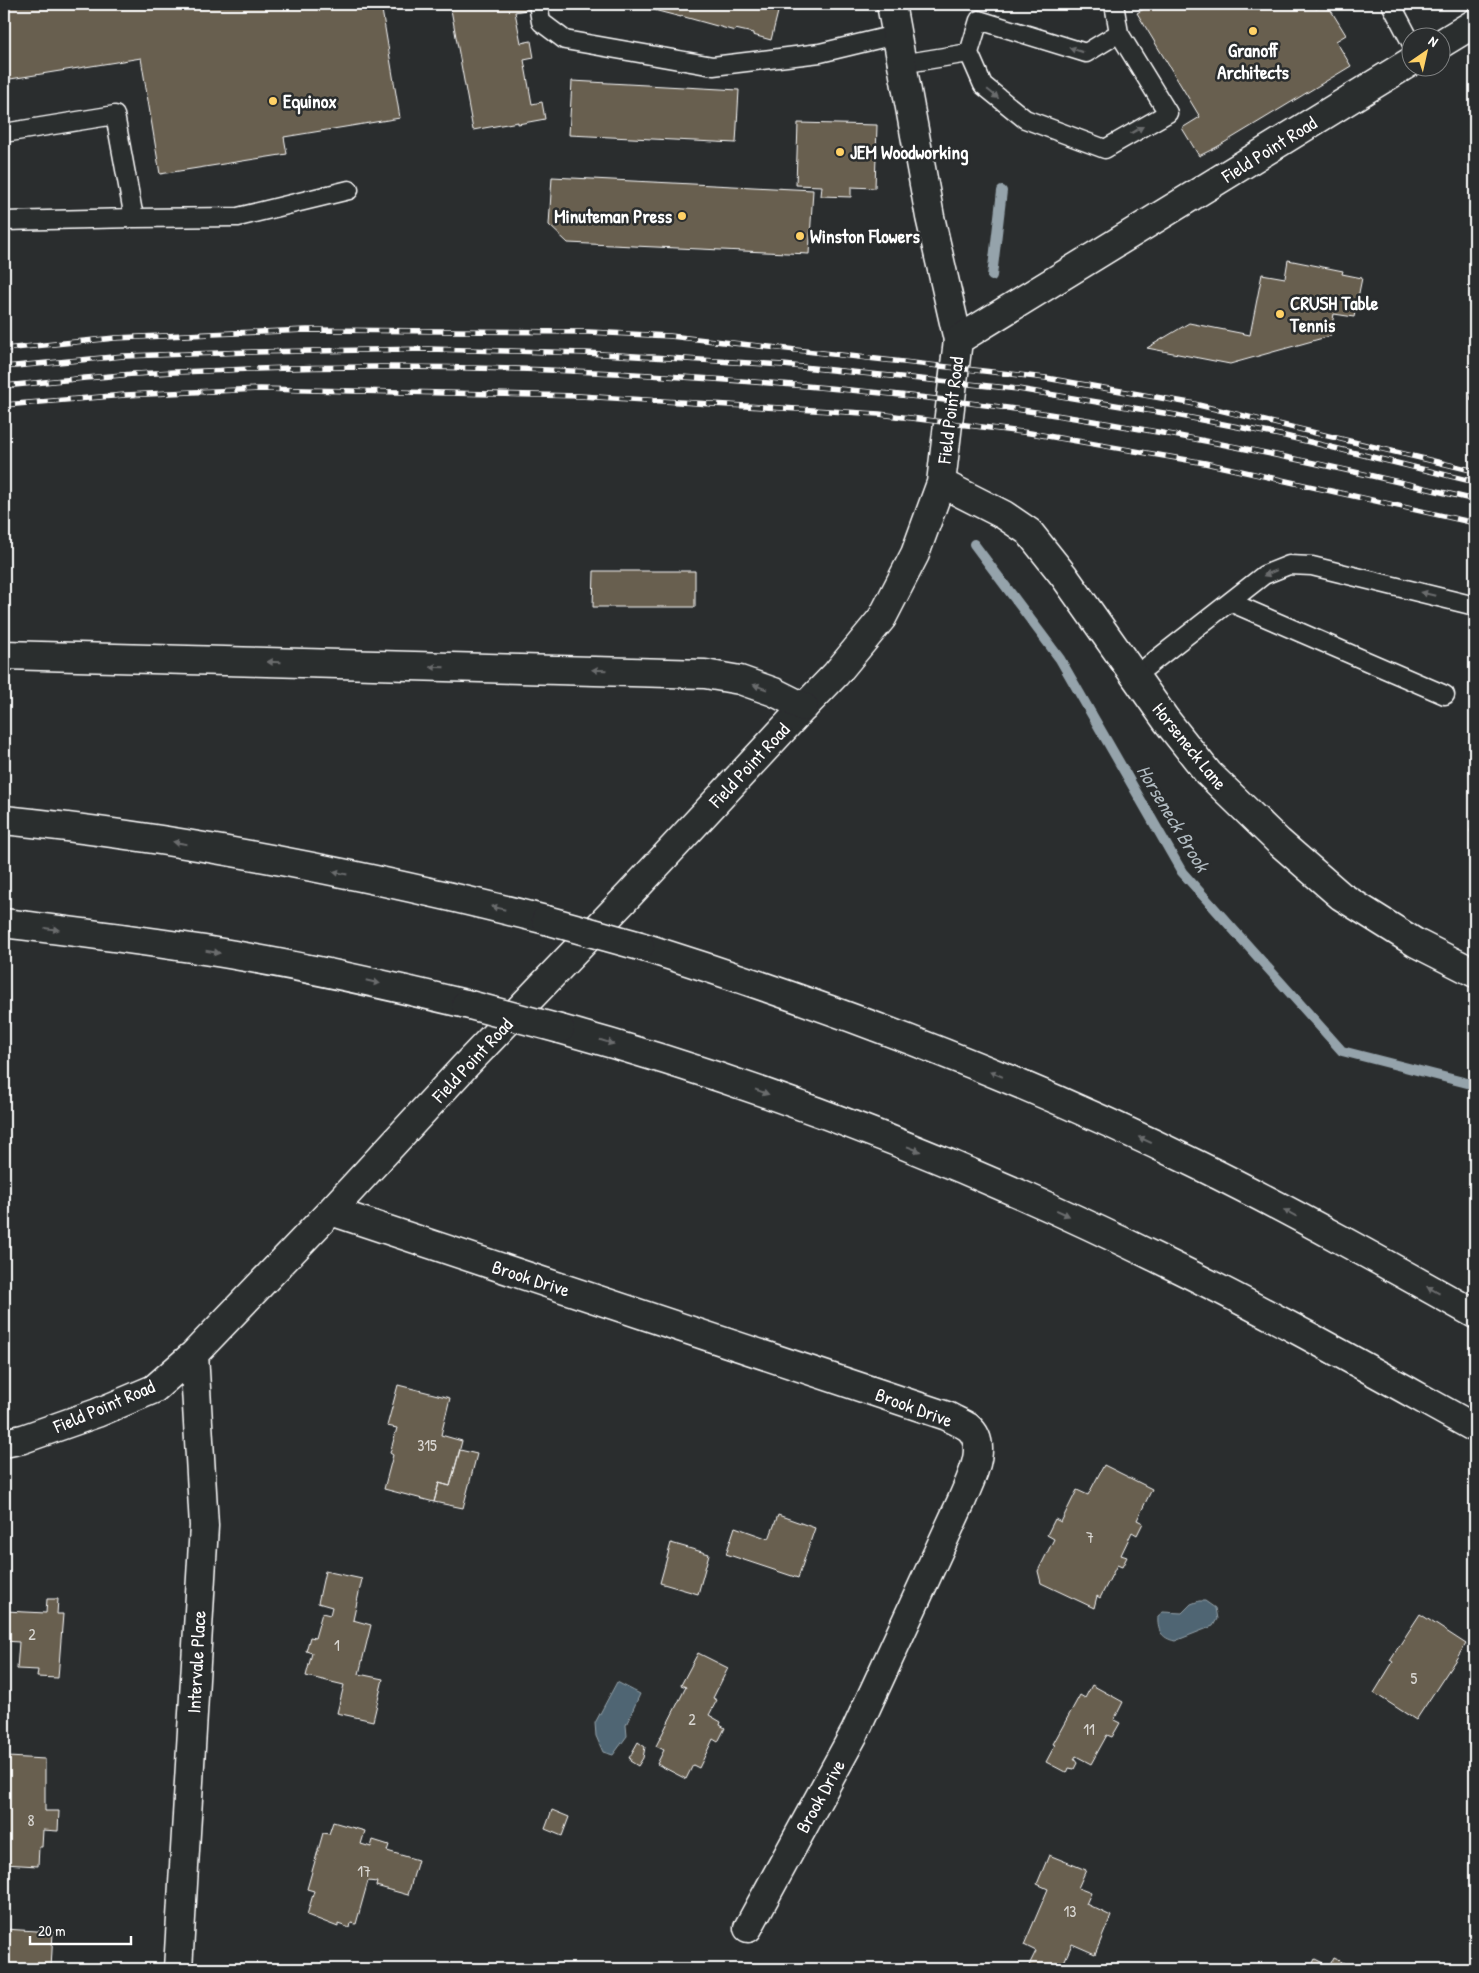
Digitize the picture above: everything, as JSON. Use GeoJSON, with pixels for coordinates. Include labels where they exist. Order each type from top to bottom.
{"type":"FeatureCollection","features":[{"type":"Feature","properties":{"kind":"main road"},"geometry":{"type":"LineString","coordinates":[[890,4],[930,217],[958,340]]}},
{"type":"Feature","properties":{"kind":"main road"},"geometry":{"type":"LineString","coordinates":[[1452,37],[1475,23]]}},
{"type":"Feature","properties":{"kind":"main road","name":"Field Point Road"},"geometry":{"type":"LineString","coordinates":[[4,1443],[23,1439],[88,1416],[154,1389],[194,1354],[836,674],[882,618],[915,554],[941,483],[958,340],[1402,67]]}},
{"type":"Feature","properties":{"kind":"main road","name":"Horseneck Lane"},"geometry":{"type":"LineString","coordinates":[[941,483],[1004,515],[1029,532],[1064,576],[1135,676],[1208,773],[1279,842],[1341,896],[1416,943],[1475,974]]}},
{"type":"Feature","properties":{"kind":"main road"},"geometry":{"type":"LineString","coordinates":[[4,655],[705,674],[740,680],[774,692],[804,707]]}},
{"type":"Feature","properties":{"kind":"main road"},"geometry":{"type":"LineString","coordinates":[[4,820],[153,839],[395,884],[546,920],[640,946],[750,980],[865,1022],[1090,1114],[1201,1166],[1475,1314]]}},
{"type":"Feature","properties":{"kind":"main road"},"geometry":{"type":"LineString","coordinates":[[4,923],[118,937],[239,956],[358,979],[466,1004],[560,1029],[705,1072],[821,1113],[942,1160],[1055,1210],[1166,1262],[1274,1318],[1475,1428]]}},
{"type":"Feature","properties":{"kind":"main road","name":"Brook Drive"},"geometry":{"type":"LineString","coordinates":[[331,1211],[947,1416],[969,1428],[978,1442],[976,1463],[962,1500],[855,1732],[748,1928]]}},
{"type":"Feature","properties":{"kind":"main road","name":"Intervale Place"},"geometry":{"type":"LineString","coordinates":[[178,1969],[204,1526],[194,1354]]}},
{"type":"Feature","properties":{"kind":"lane"},"geometry":{"type":"LineString","coordinates":[[538,4],[541,22],[565,40],[713,66],[820,53],[895,35]]}},
{"type":"Feature","properties":{"kind":"lane"},"geometry":{"type":"LineString","coordinates":[[1114,4],[1119,33],[1168,113],[1105,149],[1025,119],[983,86],[969,53],[979,20],[1086,53],[1119,33]]}},
{"type":"Feature","properties":{"kind":"lane"},"geometry":{"type":"LineString","coordinates":[[1391,4],[1404,28]]}},
{"type":"Feature","properties":{"kind":"lane"},"geometry":{"type":"LineString","coordinates":[[901,64],[969,53]]}},
{"type":"Feature","properties":{"kind":"lane"},"geometry":{"type":"LineString","coordinates":[[4,133],[116,115],[134,218]]}},
{"type":"Feature","properties":{"kind":"lane"},"geometry":{"type":"LineString","coordinates":[[4,221],[238,217],[349,190]]}},
{"type":"Feature","properties":{"kind":"lane"},"geometry":{"type":"LineString","coordinates":[[1135,676],[1264,575],[1289,565],[1312,566],[1475,606]]}},
{"type":"Feature","properties":{"kind":"lane"},"geometry":{"type":"LineString","coordinates":[[1230,602],[1445,695]]}},
{"type":"Feature","properties":{"kind":"water"},"geometry":{"type":"Polygon","coordinates":[[[1205,1601],[1215,1608],[1217,1619],[1213,1626],[1175,1641],[1166,1638],[1161,1633],[1158,1625],[1158,1616],[1163,1612],[1182,1613],[1191,1604],[1205,1601]]]}},
{"type":"Feature","properties":{"kind":"water"},"geometry":{"type":"Polygon","coordinates":[[[617,1682],[640,1694],[626,1725],[627,1736],[613,1755],[603,1752],[596,1736],[595,1723],[617,1682]]]}},
{"type":"Feature","properties":{"kind":"building","name":"Equinox"},"geometry":{"type":"Polygon","coordinates":[[[4,4],[381,4],[400,118],[284,137],[287,154],[160,174],[141,58],[4,80],[4,4]]]}},
{"type":"Feature","properties":{"kind":"building"},"geometry":{"type":"Polygon","coordinates":[[[450,4],[525,4],[526,10],[515,12],[521,43],[531,41],[534,58],[524,60],[532,104],[542,102],[545,119],[473,130],[450,4]]]}},
{"type":"Feature","properties":{"kind":"building"},"geometry":{"type":"Polygon","coordinates":[[[637,4],[780,4],[771,40],[753,35],[753,33],[735,29],[735,31],[637,4]]]}},
{"type":"Feature","properties":{"kind":"building"},"geometry":{"type":"Polygon","coordinates":[[[1152,4],[1313,4],[1316,9],[1327,4],[1346,35],[1336,41],[1351,66],[1199,156],[1182,128],[1200,117],[1137,13],[1152,4]]]}},
{"type":"Feature","properties":{"kind":"building"},"geometry":{"type":"Polygon","coordinates":[[[572,81],[739,90],[736,143],[569,135],[572,81]]]}},
{"type":"Feature","properties":{"kind":"building"},"geometry":{"type":"Polygon","coordinates":[[[798,123],[877,125],[875,188],[851,187],[851,197],[821,196],[822,186],[796,185],[798,123]]]}},
{"type":"Feature","properties":{"kind":"building"},"geometry":{"type":"Polygon","coordinates":[[[552,177],[813,190],[809,254],[568,243],[549,225],[552,177]]]}},
{"type":"Feature","properties":{"kind":"building"},"geometry":{"type":"Polygon","coordinates":[[[1288,260],[1343,271],[1342,274],[1362,278],[1354,317],[1334,314],[1330,336],[1230,364],[1147,348],[1189,323],[1250,335],[1262,274],[1285,278],[1288,260]]]}},
{"type":"Feature","properties":{"kind":"building"},"geometry":{"type":"Polygon","coordinates":[[[1475,381],[1475,401],[1470,399],[1475,381]]]}},
{"type":"Feature","properties":{"kind":"building"},"geometry":{"type":"Polygon","coordinates":[[[594,571],[695,571],[695,607],[593,607],[594,571]]]}},
{"type":"Feature","properties":{"kind":"building"},"geometry":{"type":"Polygon","coordinates":[[[1475,818],[1475,840],[1470,831],[1475,818]]]}},
{"type":"Feature","properties":{"kind":"building"},"geometry":{"type":"Polygon","coordinates":[[[398,1385],[450,1398],[441,1435],[462,1441],[450,1486],[439,1483],[434,1502],[384,1489],[393,1455],[390,1453],[397,1428],[387,1426],[398,1385]]]}},
{"type":"Feature","properties":{"kind":"building"},"geometry":{"type":"Polygon","coordinates":[[[460,1450],[477,1454],[463,1508],[434,1502],[439,1483],[450,1486],[460,1450]]]}},
{"type":"Feature","properties":{"kind":"building"},"geometry":{"type":"Polygon","coordinates":[[[1104,1465],[1152,1489],[1137,1520],[1143,1523],[1137,1535],[1132,1532],[1121,1555],[1127,1557],[1122,1567],[1117,1565],[1100,1598],[1097,1596],[1094,1608],[1041,1583],[1038,1571],[1054,1539],[1047,1535],[1055,1519],[1061,1522],[1077,1490],[1088,1495],[1104,1465]]]}},
{"type":"Feature","properties":{"kind":"building"},"geometry":{"type":"Polygon","coordinates":[[[778,1515],[815,1528],[798,1578],[726,1554],[735,1527],[769,1539],[778,1515]]]}},
{"type":"Feature","properties":{"kind":"building"},"geometry":{"type":"Polygon","coordinates":[[[671,1543],[709,1554],[698,1594],[660,1583],[671,1543]]]}},
{"type":"Feature","properties":{"kind":"building"},"geometry":{"type":"Polygon","coordinates":[[[325,1571],[362,1579],[353,1620],[371,1625],[359,1674],[383,1679],[373,1721],[337,1713],[344,1685],[306,1676],[312,1653],[306,1651],[310,1637],[315,1638],[322,1613],[330,1615],[332,1607],[318,1603],[325,1571]]]}},
{"type":"Feature","properties":{"kind":"building"},"geometry":{"type":"Polygon","coordinates":[[[47,1599],[58,1599],[57,1614],[63,1614],[58,1678],[37,1677],[38,1670],[17,1669],[19,1642],[4,1641],[5,1611],[46,1613],[47,1599]]]}},
{"type":"Feature","properties":{"kind":"building"},"geometry":{"type":"Polygon","coordinates":[[[1420,1614],[1466,1644],[1416,1720],[1374,1693],[1393,1662],[1390,1660],[1420,1614]]]}},
{"type":"Feature","properties":{"kind":"building"},"geometry":{"type":"Polygon","coordinates":[[[698,1653],[728,1668],[713,1698],[717,1700],[709,1715],[721,1722],[720,1725],[725,1728],[718,1742],[713,1739],[699,1768],[693,1765],[686,1779],[657,1764],[664,1750],[656,1746],[686,1687],[681,1685],[698,1653]]]}},
{"type":"Feature","properties":{"kind":"building"},"geometry":{"type":"Polygon","coordinates":[[[1092,1685],[1123,1702],[1114,1720],[1120,1723],[1112,1737],[1107,1735],[1091,1764],[1076,1756],[1074,1759],[1077,1763],[1074,1769],[1069,1768],[1067,1773],[1046,1762],[1055,1745],[1053,1744],[1080,1695],[1085,1698],[1092,1685]]]}},
{"type":"Feature","properties":{"kind":"building"},"geometry":{"type":"Polygon","coordinates":[[[638,1742],[645,1747],[643,1758],[638,1766],[630,1761],[631,1759],[629,1758],[638,1742]]]}},
{"type":"Feature","properties":{"kind":"building"},"geometry":{"type":"Polygon","coordinates":[[[8,1757],[45,1759],[45,1811],[59,1811],[58,1831],[43,1830],[42,1847],[39,1847],[38,1866],[4,1864],[4,1789],[7,1789],[7,1787],[4,1787],[4,1760],[8,1760],[8,1757]]]}},
{"type":"Feature","properties":{"kind":"building"},"geometry":{"type":"Polygon","coordinates":[[[552,1810],[569,1817],[562,1836],[545,1829],[552,1810]]]}},
{"type":"Feature","properties":{"kind":"building"},"geometry":{"type":"Polygon","coordinates":[[[333,1822],[365,1831],[361,1844],[371,1847],[373,1840],[389,1845],[387,1851],[418,1860],[408,1895],[376,1886],[377,1882],[368,1881],[356,1924],[351,1923],[350,1928],[338,1924],[338,1927],[307,1915],[314,1891],[307,1889],[323,1833],[329,1834],[333,1822]]]}},
{"type":"Feature","properties":{"kind":"building"},"geometry":{"type":"Polygon","coordinates":[[[1049,1855],[1086,1870],[1078,1888],[1091,1893],[1086,1904],[1111,1916],[1095,1954],[1072,1944],[1061,1969],[1038,1969],[1029,1965],[1036,1951],[1024,1945],[1048,1889],[1037,1884],[1049,1855]]]}},
{"type":"Feature","properties":{"kind":"building"},"geometry":{"type":"Polygon","coordinates":[[[4,1929],[53,1932],[51,1969],[4,1969],[4,1929]]]}},
{"type":"Feature","properties":{"kind":"building"},"geometry":{"type":"Polygon","coordinates":[[[1333,1958],[1357,1969],[1310,1969],[1315,1959],[1329,1966],[1333,1958]]]}},
{"type":"Feature","properties":{"kind":"waterway","name":"Horseneck Brook"},"geometry":{"type":"LineString","coordinates":[[992,276],[1002,191]]}},
{"type":"Feature","properties":{"kind":"waterway","name":"Horseneck Brook"},"geometry":{"type":"LineString","coordinates":[[974,544],[1060,659],[1182,872],[1342,1051],[1475,1085]]}},
{"type":"Feature","properties":{"kind":"railway"},"geometry":{"type":"LineString","coordinates":[[4,349],[115,338],[307,330],[588,332],[670,336],[1046,378],[1190,403],[1475,471]]}},
{"type":"Feature","properties":{"kind":"railway"},"geometry":{"type":"LineString","coordinates":[[4,367],[124,356],[428,349],[586,353],[783,365],[1018,389],[1176,415],[1285,436],[1475,482]]}},
{"type":"Feature","properties":{"kind":"railway"},"geometry":{"type":"LineString","coordinates":[[4,386],[148,373],[337,367],[447,367],[556,370],[754,382],[928,398],[1131,427],[1361,473],[1475,500]]}},
{"type":"Feature","properties":{"kind":"railway"},"geometry":{"type":"LineString","coordinates":[[4,405],[125,395],[260,389],[580,396],[879,414],[1030,433],[1205,463],[1475,523]]}},
{"type":"Feature","properties":{"kind":"place","name":"Granoff Architects"},"geometry":{"type":"Point","coordinates":[1253,31]}},
{"type":"Feature","properties":{"kind":"place","name":"Equinox"},"geometry":{"type":"Point","coordinates":[273,101]}},
{"type":"Feature","properties":{"kind":"place","name":"JEM Woodworking"},"geometry":{"type":"Point","coordinates":[840,152]}},
{"type":"Feature","properties":{"kind":"place","name":"Minuteman Press"},"geometry":{"type":"Point","coordinates":[682,216]}},
{"type":"Feature","properties":{"kind":"place","name":"Winston Flowers"},"geometry":{"type":"Point","coordinates":[800,236]}},
{"type":"Feature","properties":{"kind":"place","name":"CRUSH Table Tennis"},"geometry":{"type":"Point","coordinates":[1280,314]}}]}
